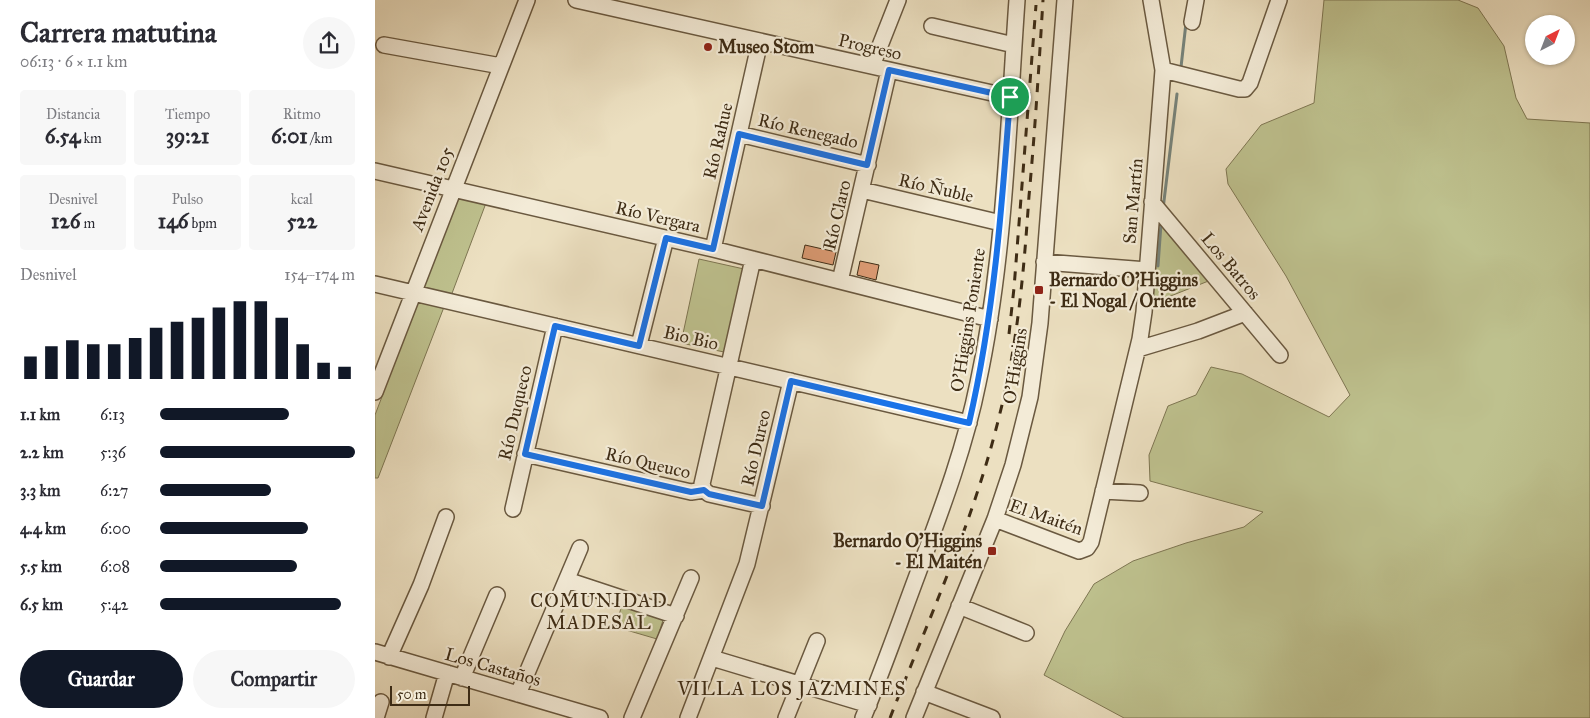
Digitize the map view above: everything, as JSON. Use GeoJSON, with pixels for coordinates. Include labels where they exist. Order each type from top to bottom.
{"type":"FeatureCollection","features":[{"type":"Feature","properties":{"kind":"street","name":"Avenida 105"},"geometry":{"type":"LineString","coordinates":[[375,392],[412,292],[527,0]]}},
{"type":"Feature","properties":{"kind":"street","name":"Progreso"},"geometry":{"type":"LineString","coordinates":[[576,0],[629,6],[760,41],[1010,97]]}},
{"type":"Feature","properties":{"kind":"street"},"geometry":{"type":"LineString","coordinates":[[872,66],[898,0]]}},
{"type":"Feature","properties":{"kind":"street","name":"O'Higgins Poniente"},"geometry":{"type":"LineString","coordinates":[[866,712],[933,533],[969,423],[990,320],[1001,223],[1017,0]]}},
{"type":"Feature","properties":{"kind":"street","name":"O'Higgins"},"geometry":{"type":"LineString","coordinates":[[914,718],[995,519],[1013,465],[1034,377],[1065,0]]}},
{"type":"Feature","properties":{"kind":"street","name":"San Martín"},"geometry":{"type":"LineString","coordinates":[[1085,550],[1091,542],[1138,349],[1144,312],[1163,70],[1151,0]]}},
{"type":"Feature","properties":{"kind":"street"},"geometry":{"type":"LineString","coordinates":[[1192,22],[1196,0]]}},
{"type":"Feature","properties":{"kind":"street"},"geometry":{"type":"LineString","coordinates":[[1163,70],[1245,89],[1250,83],[1279,0]]}},
{"type":"Feature","properties":{"kind":"street"},"geometry":{"type":"LineString","coordinates":[[932,26],[1014,45]]}},
{"type":"Feature","properties":{"kind":"street","name":"Río Rahue"},"geometry":{"type":"LineString","coordinates":[[713,249],[760,41]]}},
{"type":"Feature","properties":{"kind":"street"},"geometry":{"type":"LineString","coordinates":[[384,45],[501,66]]}},
{"type":"Feature","properties":{"kind":"street","name":"Río Claro"},"geometry":{"type":"LineString","coordinates":[[840,281],[889,70]]}},
{"type":"Feature","properties":{"kind":"street","name":"Río Renegado"},"geometry":{"type":"LineString","coordinates":[[739,134],[867,165]]}},
{"type":"Feature","properties":{"kind":"street","name":"Río Vergara"},"geometry":{"type":"LineString","coordinates":[[375,171],[713,249],[990,320]]}},
{"type":"Feature","properties":{"kind":"street","name":"Río Ñuble"},"geometry":{"type":"LineString","coordinates":[[862,190],[1001,223]]}},
{"type":"Feature","properties":{"kind":"street","name":"Los Batros"},"geometry":{"type":"LineString","coordinates":[[1152,202],[1280,355]]}},
{"type":"Feature","properties":{"kind":"street"},"geometry":{"type":"LineString","coordinates":[[639,346],[666,238]]}},
{"type":"Feature","properties":{"kind":"street"},"geometry":{"type":"LineString","coordinates":[[704,490],[702,484],[753,259]]}},
{"type":"Feature","properties":{"kind":"street"},"geometry":{"type":"LineString","coordinates":[[1044,262],[1147,270]]}},
{"type":"Feature","properties":{"kind":"street","name":"Bio Bio"},"geometry":{"type":"LineString","coordinates":[[375,284],[969,423]]}},
{"type":"Feature","properties":{"kind":"street"},"geometry":{"type":"LineString","coordinates":[[1138,349],[1197,331],[1245,313]]}},
{"type":"Feature","properties":{"kind":"street","name":"Río Duqueco"},"geometry":{"type":"LineString","coordinates":[[513,508],[555,326]]}},
{"type":"Feature","properties":{"kind":"street","name":"Río Dureo"},"geometry":{"type":"LineString","coordinates":[[687,718],[741,582],[762,506],[791,381]]}},
{"type":"Feature","properties":{"kind":"street","name":"Río Queuco"},"geometry":{"type":"LineString","coordinates":[[525,454],[691,492],[704,490],[709,494],[762,506]]}},
{"type":"Feature","properties":{"kind":"street"},"geometry":{"type":"LineString","coordinates":[[1103,491],[1140,493]]}},
{"type":"Feature","properties":{"kind":"street"},"geometry":{"type":"LineString","coordinates":[[382,654],[421,585],[446,517]]}},
{"type":"Feature","properties":{"kind":"street","name":"El Maitén"},"geometry":{"type":"LineString","coordinates":[[995,519],[1077,550],[1085,550]]}},
{"type":"Feature","properties":{"kind":"street"},"geometry":{"type":"LineString","coordinates":[[519,694],[580,548]]}},
{"type":"Feature","properties":{"kind":"street"},"geometry":{"type":"LineString","coordinates":[[632,718],[691,578]]}},
{"type":"Feature","properties":{"kind":"street"},"geometry":{"type":"LineString","coordinates":[[567,580],[675,616]]}},
{"type":"Feature","properties":{"kind":"street"},"geometry":{"type":"LineString","coordinates":[[462,678],[497,596]]}},
{"type":"Feature","properties":{"kind":"street"},"geometry":{"type":"LineString","coordinates":[[959,606],[1026,633]]}},
{"type":"Feature","properties":{"kind":"street"},"geometry":{"type":"LineString","coordinates":[[786,718],[817,641]]}},
{"type":"Feature","properties":{"kind":"street","name":"Los Castaños"},"geometry":{"type":"LineString","coordinates":[[382,654],[519,694],[554,712],[600,718]]}},
{"type":"Feature","properties":{"kind":"street"},"geometry":{"type":"LineString","coordinates":[[712,658],[800,685],[866,712]]}},
{"type":"Feature","properties":{"kind":"street"},"geometry":{"type":"LineString","coordinates":[[435,718],[447,674]]}},
{"type":"Feature","properties":{"kind":"street"},"geometry":{"type":"LineString","coordinates":[[924,692],[992,718]]}},
{"type":"Feature","properties":{"kind":"street"},"geometry":{"type":"LineString","coordinates":[[376,718],[381,702]]}},
{"type":"Feature","properties":{"kind":"green space"},"geometry":{"type":"Polygon","coordinates":[[[1324,0],[1458,0],[1478,8],[1504,46],[1516,98],[1527,119],[1590,123],[1590,718],[1124,718],[1044,675],[1065,631],[1094,584],[1133,561],[1186,543],[1244,527],[1263,512],[1150,481],[1149,455],[1168,406],[1196,395],[1211,367],[1242,374],[1329,417],[1350,395],[1286,276],[1228,184],[1226,169],[1261,125],[1314,103],[1324,0]]]}},
{"type":"Feature","properties":{"kind":"green space"},"geometry":{"type":"Polygon","coordinates":[[[457,199],[486,203],[451,296],[427,290],[423,285],[457,199]]]}},
{"type":"Feature","properties":{"kind":"green space"},"geometry":{"type":"Polygon","coordinates":[[[1157,216],[1211,280],[1153,303],[1157,216]]]}},
{"type":"Feature","properties":{"kind":"green space"},"geometry":{"type":"Polygon","coordinates":[[[699,259],[744,269],[724,352],[681,343],[699,259]]]}},
{"type":"Feature","properties":{"kind":"green space"},"geometry":{"type":"Polygon","coordinates":[[[423,302],[444,307],[378,478],[375,478],[375,415],[383,394],[380,393],[416,303],[423,302]]]}},
{"type":"Feature","properties":{"kind":"green space"},"geometry":{"type":"Polygon","coordinates":[[[622,604],[664,617],[657,639],[616,627],[622,604]]]}},
{"type":"Feature","properties":{"kind":"building"},"geometry":{"type":"Polygon","coordinates":[[[805,245],[836,252],[833,265],[802,258],[805,245]]]}},
{"type":"Feature","properties":{"kind":"building"},"geometry":{"type":"Polygon","coordinates":[[[860,261],[879,265],[876,280],[857,275],[860,261]]]}},
{"type":"Feature","properties":{"kind":"waterway"},"geometry":{"type":"LineString","coordinates":[[1181,67],[1186,23]]}},
{"type":"Feature","properties":{"kind":"waterway"},"geometry":{"type":"LineString","coordinates":[[1163,209],[1177,94]]}},
{"type":"Feature","properties":{"kind":"waterway"},"geometry":{"type":"LineString","coordinates":[[1158,266],[1161,224]]}},
{"type":"Feature","properties":{"kind":"railway"},"geometry":{"type":"LineString","coordinates":[[890,718],[978,491],[990,452],[1006,386],[1016,332],[1022,278],[1043,0]]}},
{"type":"Feature","properties":{"kind":"railway"},"geometry":{"type":"LineString","coordinates":[[1009,334],[1036,5]]}},
{"type":"Feature","properties":{"kind":"place","name":"Museo Stom"},"geometry":{"type":"Point","coordinates":[708,47]}},
{"type":"Feature","properties":{"kind":"place","name":"Bernardo O'Higgins - El Nogal / Oriente"},"geometry":{"type":"Point","coordinates":[1039,290]}},
{"type":"Feature","properties":{"kind":"place","name":"Bernardo O'Higgins - El Maitén"},"geometry":{"type":"Point","coordinates":[992,551]}},
{"type":"Feature","properties":{"kind":"district","name":"COMUNIDAD MADESAL"},"geometry":{"type":"Point","coordinates":[599,611]}},
{"type":"Feature","properties":{"kind":"district","name":"VILLA LOS JAZMINES"},"geometry":{"type":"Point","coordinates":[792,688]}},
{"type":"Feature","properties":{"kind":"route"},"geometry":{"type":"LineString","coordinates":[[889,70],[1010,97],[1001,223],[990,320],[969,423],[791,381],[762,506],[709,494],[704,490],[691,492],[525,454],[555,326],[639,346],[666,238],[713,249],[739,134],[867,165],[889,70]]}}]}
